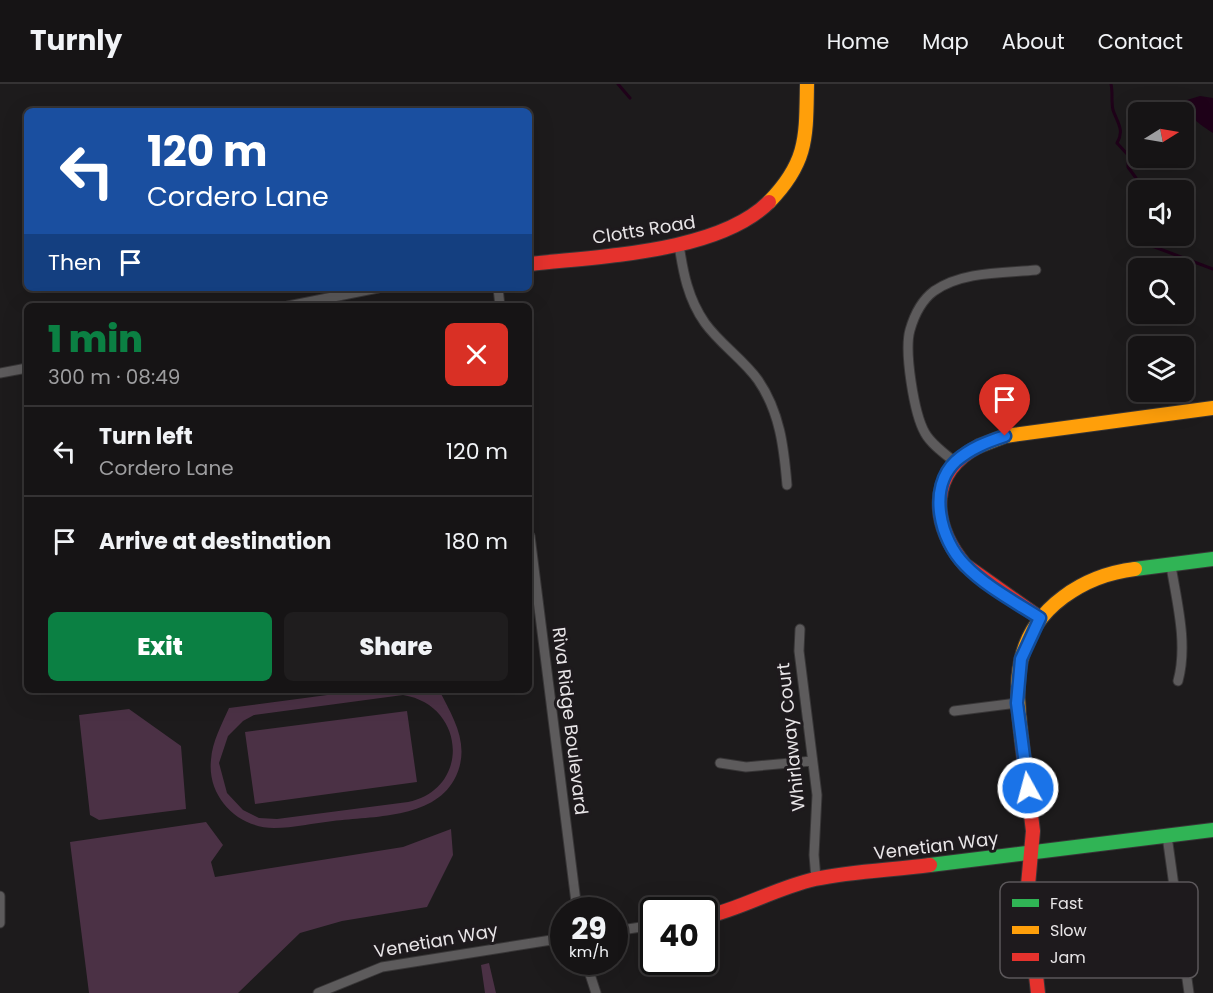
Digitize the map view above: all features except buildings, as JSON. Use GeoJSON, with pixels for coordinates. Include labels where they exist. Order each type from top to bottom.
{"type":"FeatureCollection","features":[{"type":"Feature","properties":{"kind":"street","name":"Clotts Road"},"geometry":{"type":"LineString","coordinates":[[532,264],[678,245],[712,237],[741,225],[762,210],[782,190],[802,150],[808,120],[807,84]]}},
{"type":"Feature","properties":{"kind":"street"},"geometry":{"type":"LineString","coordinates":[[678,245],[691,298],[705,324],[748,368],[773,407],[780,430],[787,485]]}},
{"type":"Feature","properties":{"kind":"street"},"geometry":{"type":"LineString","coordinates":[[955,462],[925,434],[917,410],[909,351],[910,331],[924,300],[935,290],[975,276],[1036,270]]}},
{"type":"Feature","properties":{"kind":"street"},"geometry":{"type":"LineString","coordinates":[[303,303],[363,291]]}},
{"type":"Feature","properties":{"kind":"street"},"geometry":{"type":"LineString","coordinates":[[0,373],[24,369]]}},
{"type":"Feature","properties":{"kind":"street"},"geometry":{"type":"LineString","coordinates":[[1040,618],[965,565],[946,540],[939,509],[943,484],[955,462],[978,445],[1005,436],[1213,408]]}},
{"type":"Feature","properties":{"kind":"street","name":"Riva Ridge Boulevard"},"geometry":{"type":"LineString","coordinates":[[532,552],[575,897]]}},
{"type":"Feature","properties":{"kind":"street"},"geometry":{"type":"LineString","coordinates":[[1029,882],[1033,831],[1017,703],[1021,659],[1040,618],[1075,587],[1119,571],[1213,559]]}},
{"type":"Feature","properties":{"kind":"street"},"geometry":{"type":"LineString","coordinates":[[1171,566],[1182,642],[1183,664],[1178,681]]}},
{"type":"Feature","properties":{"kind":"street","name":"Whirlaway Court"},"geometry":{"type":"LineString","coordinates":[[800,629],[799,651],[817,795],[814,855],[816,879]]}},
{"type":"Feature","properties":{"kind":"street"},"geometry":{"type":"LineString","coordinates":[[954,711],[1017,703]]}},
{"type":"Feature","properties":{"kind":"street"},"geometry":{"type":"LineString","coordinates":[[720,763],[746,767],[812,760]]}},
{"type":"Feature","properties":{"kind":"street","name":"Venetian Way"},"geometry":{"type":"LineString","coordinates":[[718,914],[776,890],[816,879],[1213,830]]}},
{"type":"Feature","properties":{"kind":"street"},"geometry":{"type":"LineString","coordinates":[[1167,836],[1174,882]]}},
{"type":"Feature","properties":{"kind":"street"},"geometry":{"type":"LineString","coordinates":[[0,896],[0,923]]}},
{"type":"Feature","properties":{"kind":"street","name":"Venetian Way"},"geometry":{"type":"LineString","coordinates":[[318,993],[382,967],[550,940]]}},
{"type":"Feature","properties":{"kind":"street"},"geometry":{"type":"LineString","coordinates":[[590,975],[596,993]]}},
{"type":"Feature","properties":{"kind":"street"},"geometry":{"type":"LineString","coordinates":[[1036,978],[1038,993]]}},
{"type":"Feature","properties":{"kind":"street"},"geometry":{"type":"LineString","coordinates":[[1188,978],[1190,993]]}},
{"type":"Feature","properties":{"kind":"shaded area"},"geometry":{"type":"Polygon","coordinates":[[[1200,96],[1213,98],[1213,133],[1194,119],[1194,102],[1187,102],[1187,100],[1200,96]]]}},
{"type":"Feature","properties":{"kind":"shaded area"},"geometry":{"type":"Polygon","coordinates":[[[342,693],[440,693],[459,734],[461,756],[454,780],[444,793],[417,809],[383,816],[289,827],[261,827],[237,816],[220,798],[214,786],[211,760],[218,733],[229,708],[342,693]],[[403,695],[254,715],[243,721],[228,736],[219,763],[227,793],[243,810],[259,818],[277,819],[408,802],[428,794],[443,781],[451,765],[453,747],[449,730],[439,714],[424,702],[403,695]]]}},
{"type":"Feature","properties":{"kind":"shaded area"},"geometry":{"type":"Polygon","coordinates":[[[129,709],[181,746],[186,809],[99,820],[90,815],[79,715],[129,709]]]}},
{"type":"Feature","properties":{"kind":"shaded area"},"geometry":{"type":"Polygon","coordinates":[[[407,711],[417,782],[255,804],[245,732],[407,711]]]}},
{"type":"Feature","properties":{"kind":"shaded area"},"geometry":{"type":"Polygon","coordinates":[[[206,822],[223,845],[211,862],[215,877],[403,847],[451,829],[453,855],[427,907],[342,921],[300,933],[238,993],[89,993],[70,842],[206,822]]]}},
{"type":"Feature","properties":{"kind":"shaded area"},"geometry":{"type":"Polygon","coordinates":[[[489,963],[496,993],[485,993],[481,965],[489,963]]]}},
{"type":"Feature","properties":{"kind":"waterway"},"geometry":{"type":"LineString","coordinates":[[618,84],[630,98]]}},
{"type":"Feature","properties":{"kind":"waterway"},"geometry":{"type":"LineString","coordinates":[[1111,84],[1113,110],[1120,130],[1117,143],[1128,155],[1128,167],[1135,180]]}},
{"type":"Feature","properties":{"kind":"waterway"},"geometry":{"type":"LineString","coordinates":[[1152,246],[1213,269]]}},
{"type":"Feature","properties":{"kind":"traffic: fast"},"geometry":{"type":"LineString","coordinates":[[1135,569],[1213,559]]}},
{"type":"Feature","properties":{"kind":"traffic: fast"},"geometry":{"type":"LineString","coordinates":[[930,865],[1213,830]]}},
{"type":"Feature","properties":{"kind":"traffic: slow"},"geometry":{"type":"LineString","coordinates":[[769,202],[782,188],[798,161],[805,134],[807,84]]}},
{"type":"Feature","properties":{"kind":"traffic: slow"},"geometry":{"type":"LineString","coordinates":[[979,446],[1005,436],[1213,408]]}},
{"type":"Feature","properties":{"kind":"traffic: slow"},"geometry":{"type":"LineString","coordinates":[[1022,743],[1018,702],[1019,671],[1027,642],[1036,625],[1063,597],[1080,587],[1116,572],[1135,569]]}},
{"type":"Feature","properties":{"kind":"traffic: jam"},"geometry":{"type":"LineString","coordinates":[[532,264],[622,254],[689,242],[720,232],[747,219],[769,202]]}},
{"type":"Feature","properties":{"kind":"traffic: jam"},"geometry":{"type":"LineString","coordinates":[[979,446],[962,457],[950,470],[943,485],[940,500],[941,516],[946,533],[965,565],[1040,618]]}},
{"type":"Feature","properties":{"kind":"traffic: jam"},"geometry":{"type":"LineString","coordinates":[[1022,743],[1033,831],[1028,882]]}},
{"type":"Feature","properties":{"kind":"traffic: jam"},"geometry":{"type":"LineString","coordinates":[[718,913],[815,879],[930,865]]}},
{"type":"Feature","properties":{"kind":"traffic: jam"},"geometry":{"type":"LineString","coordinates":[[1036,978],[1038,993]]}},
{"type":"Feature","properties":{"kind":"route"},"geometry":{"type":"LineString","coordinates":[[1005,436],[978,445],[955,462],[943,484],[939,509],[946,540],[965,565],[1040,618],[1021,659],[1017,703],[1028,788]]}}]}
